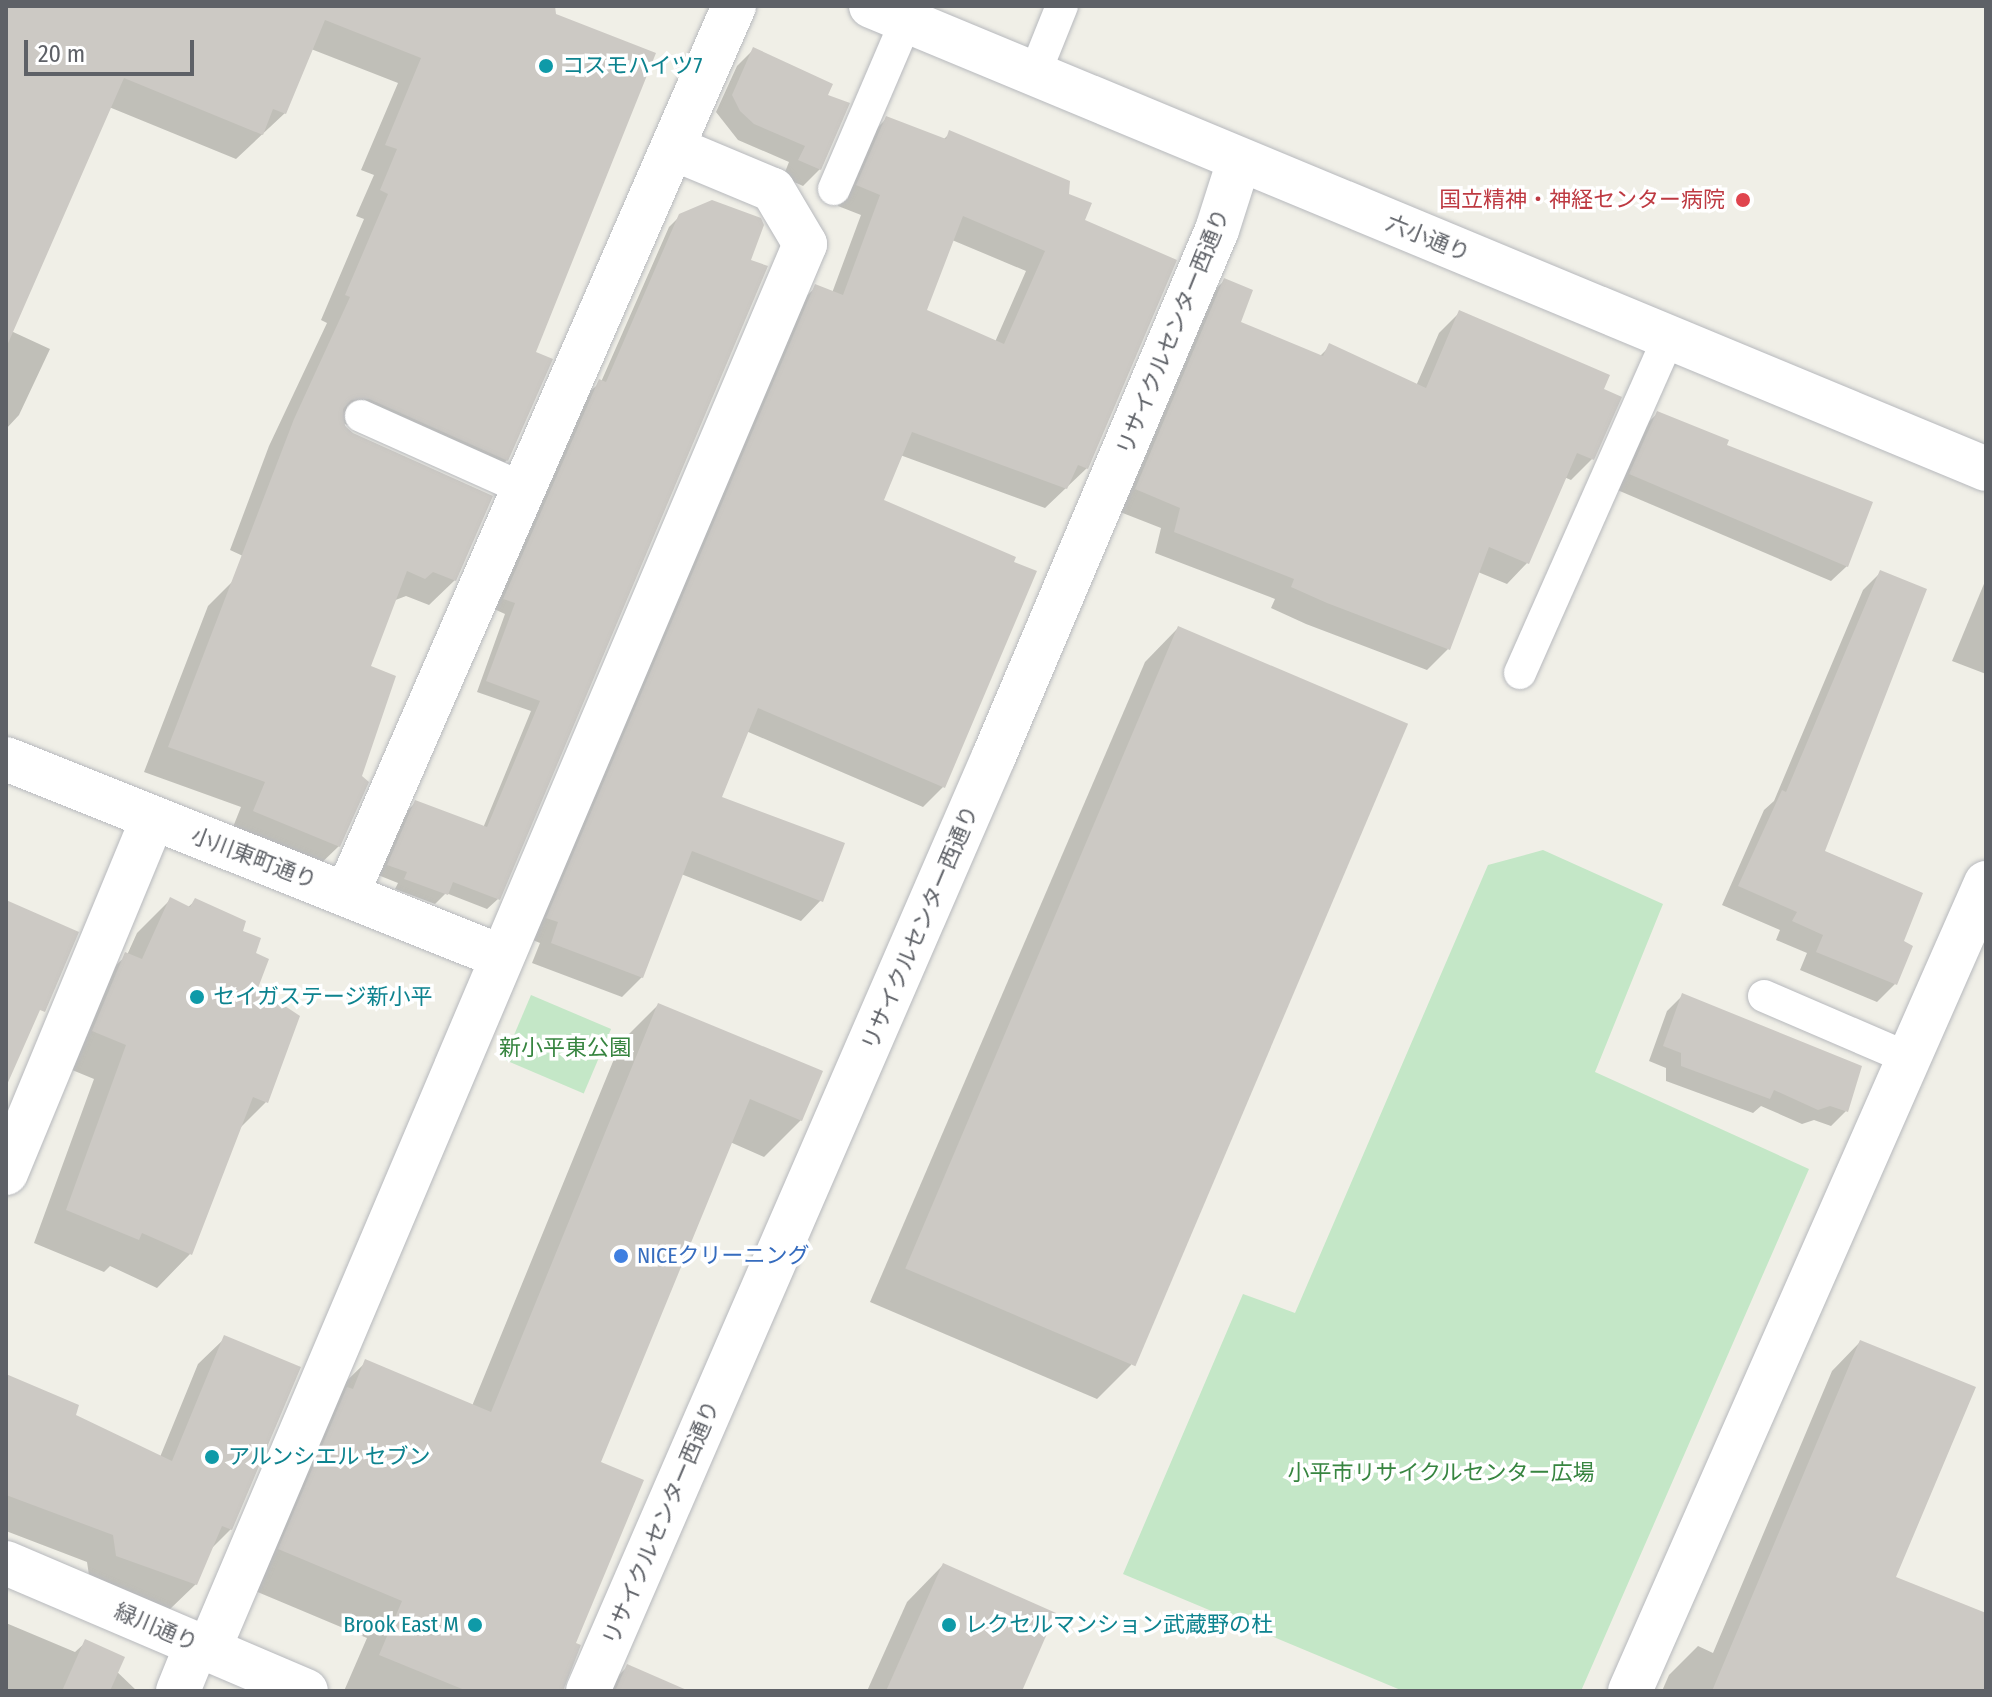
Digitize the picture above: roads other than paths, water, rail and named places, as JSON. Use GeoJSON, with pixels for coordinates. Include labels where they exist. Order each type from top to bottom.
{"type":"FeatureCollection","features":[{"type":"Feature","properties":{"kind":"street"},"geometry":{"type":"LineString","coordinates":[[347,894],[675,149],[734,6]]}},
{"type":"Feature","properties":{"kind":"street","name":"六小通り"},"geometry":{"type":"LineString","coordinates":[[889,13],[1986,469]]}},
{"type":"Feature","properties":{"kind":"street"},"geometry":{"type":"LineString","coordinates":[[178,1691],[203,1647],[502,957],[805,244],[773,190],[675,149]]}},
{"type":"Feature","properties":{"kind":"street","name":"リサイクルセンター西通り"},"geometry":{"type":"LineString","coordinates":[[588,1691],[994,756],[1211,245],[1239,161]]}},
{"type":"Feature","properties":{"kind":"street","name":"小川東町通り"},"geometry":{"type":"LineString","coordinates":[[6,759],[502,957]]}},
{"type":"Feature","properties":{"kind":"street"},"geometry":{"type":"LineString","coordinates":[[6,1173],[153,818]]}},
{"type":"Feature","properties":{"kind":"street"},"geometry":{"type":"LineString","coordinates":[[1630,1691],[1986,883]]}},
{"type":"Feature","properties":{"kind":"street","name":"緑川通り"},"geometry":{"type":"LineString","coordinates":[[6,1563],[306,1691]]}},
{"type":"Feature","properties":{"kind":"lane"},"geometry":{"type":"LineString","coordinates":[[1035,73],[1062,6]]}},
{"type":"Feature","properties":{"kind":"lane"},"geometry":{"type":"LineString","coordinates":[[834,189],[889,13]]}},
{"type":"Feature","properties":{"kind":"lane"},"geometry":{"type":"LineString","coordinates":[[1520,673],[1669,337]]}},
{"type":"Feature","properties":{"kind":"lane"},"geometry":{"type":"LineString","coordinates":[[361,416],[524,489]]}},
{"type":"Feature","properties":{"kind":"lane"},"geometry":{"type":"LineString","coordinates":[[1764,996],[1910,1059]]}},
{"type":"Feature","properties":{"kind":"place","name":"コスモハイツ7"},"geometry":{"type":"Point","coordinates":[546,66]}},
{"type":"Feature","properties":{"kind":"place","name":"国立精神・神経センター病院"},"geometry":{"type":"Point","coordinates":[1743,200]}},
{"type":"Feature","properties":{"kind":"place","name":"セイガステージ新小平"},"geometry":{"type":"Point","coordinates":[197,997]}},
{"type":"Feature","properties":{"kind":"place","name":"NICEクリーニング"},"geometry":{"type":"Point","coordinates":[621,1256]}},
{"type":"Feature","properties":{"kind":"place","name":"アルンシエル セブン"},"geometry":{"type":"Point","coordinates":[212,1457]}},
{"type":"Feature","properties":{"kind":"place","name":"Brook East M"},"geometry":{"type":"Point","coordinates":[475,1625]}},
{"type":"Feature","properties":{"kind":"place","name":"レクセルマンション武蔵野の杜"},"geometry":{"type":"Point","coordinates":[949,1625]}},
{"type":"Feature","properties":{"kind":"park label","name":"新小平東公園"},"geometry":{"type":"Point","coordinates":[565,1048]}},
{"type":"Feature","properties":{"kind":"park label","name":"小平市リサイクルセンター広場"},"geometry":{"type":"Point","coordinates":[1441,1473]}}]}
